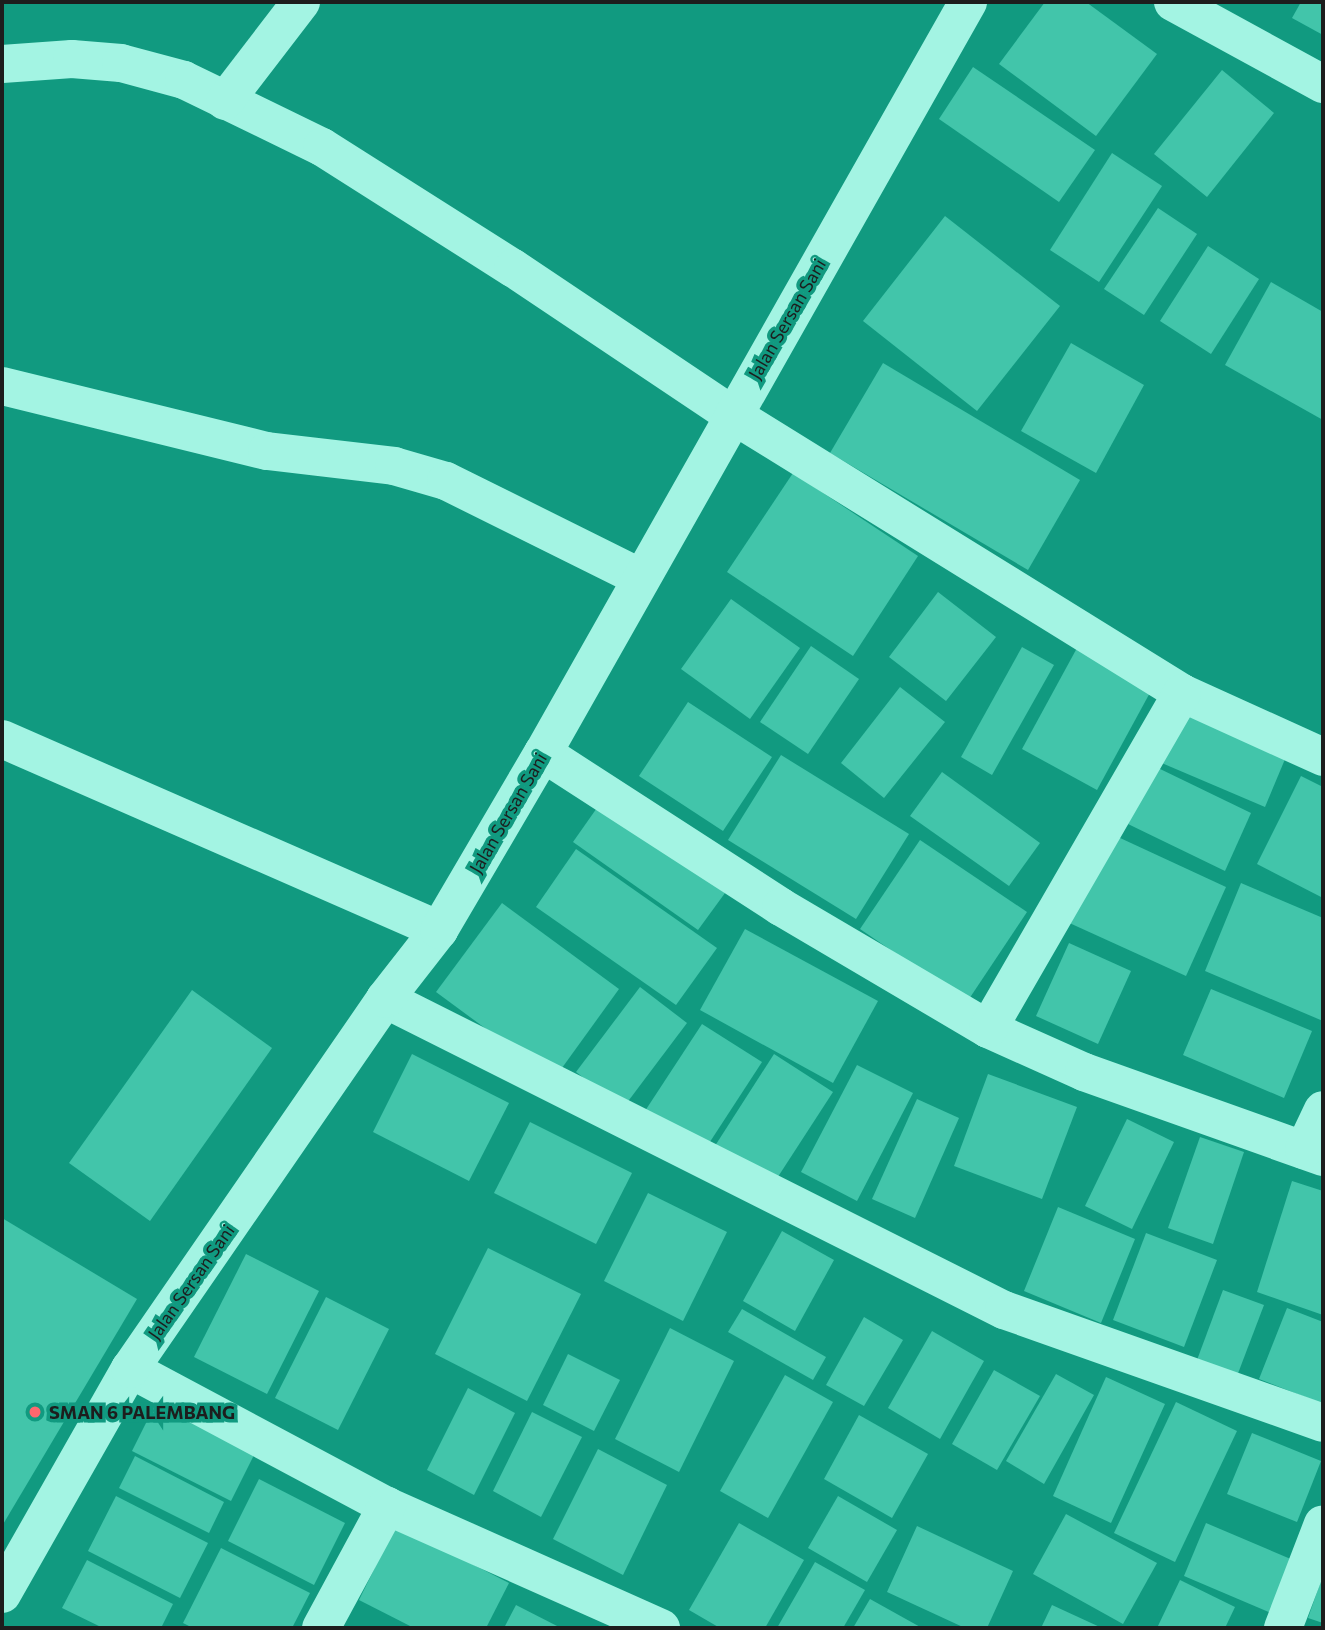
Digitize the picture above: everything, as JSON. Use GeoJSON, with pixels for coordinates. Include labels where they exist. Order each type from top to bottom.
{"type":"FeatureCollection","features":[{"type":"Feature","properties":{"kind":"street"},"geometry":{"type":"LineString","coordinates":[[225,101],[302,2]]}},
{"type":"Feature","properties":{"kind":"street","name":"Jalan Sersan Sani"},"geometry":{"type":"LineString","coordinates":[[2,1594],[130,1368],[385,999],[439,930],[543,753],[968,2]]}},
{"type":"Feature","properties":{"kind":"street"},"geometry":{"type":"LineString","coordinates":[[1173,2],[1323,84]]}},
{"type":"Feature","properties":{"kind":"street"},"geometry":{"type":"LineString","coordinates":[[2,64],[72,59],[121,63],[184,80],[332,153],[513,268],[733,415],[1182,693],[1323,757]]}},
{"type":"Feature","properties":{"kind":"street"},"geometry":{"type":"LineString","coordinates":[[2,386],[267,451],[394,466],[446,481],[641,578]]}},
{"type":"Feature","properties":{"kind":"street"},"geometry":{"type":"LineString","coordinates":[[988,1029],[1182,693]]}},
{"type":"Feature","properties":{"kind":"street"},"geometry":{"type":"LineString","coordinates":[[2,739],[439,930]]}},
{"type":"Feature","properties":{"kind":"street"},"geometry":{"type":"LineString","coordinates":[[543,753],[782,907],[988,1029],[1084,1072],[1313,1153],[1323,1110]]}},
{"type":"Feature","properties":{"kind":"street"},"geometry":{"type":"LineString","coordinates":[[385,999],[1004,1310],[1323,1423]]}},
{"type":"Feature","properties":{"kind":"street"},"geometry":{"type":"LineString","coordinates":[[130,1368],[387,1506],[640,1623]]}},
{"type":"Feature","properties":{"kind":"street"},"geometry":{"type":"LineString","coordinates":[[321,1628],[387,1506]]}},
{"type":"Feature","properties":{"kind":"street"},"geometry":{"type":"LineString","coordinates":[[1283,1628],[1323,1524]]}},
{"type":"Feature","properties":{"kind":"building"},"geometry":{"type":"Polygon","coordinates":[[[1045,2],[1086,2],[1157,54],[1096,136],[999,64],[1045,2]]]}},
{"type":"Feature","properties":{"kind":"building"},"geometry":{"type":"Polygon","coordinates":[[[1301,2],[1323,2],[1323,35],[1292,18],[1301,2]]]}},
{"type":"Feature","properties":{"kind":"building"},"geometry":{"type":"Polygon","coordinates":[[[973,67],[1095,150],[1059,202],[939,119],[973,67]]]}},
{"type":"Feature","properties":{"kind":"building"},"geometry":{"type":"Polygon","coordinates":[[[1222,70],[1274,113],[1207,197],[1154,154],[1222,70]]]}},
{"type":"Feature","properties":{"kind":"building"},"geometry":{"type":"Polygon","coordinates":[[[1112,153],[1162,186],[1099,282],[1050,250],[1112,153]]]}},
{"type":"Feature","properties":{"kind":"building"},"geometry":{"type":"Polygon","coordinates":[[[1158,208],[1197,234],[1144,315],[1104,289],[1158,208]]]}},
{"type":"Feature","properties":{"kind":"building"},"geometry":{"type":"Polygon","coordinates":[[[945,216],[1060,306],[977,411],[863,321],[945,216]]]}},
{"type":"Feature","properties":{"kind":"building"},"geometry":{"type":"Polygon","coordinates":[[[1208,246],[1259,279],[1211,354],[1160,321],[1208,246]]]}},
{"type":"Feature","properties":{"kind":"building"},"geometry":{"type":"Polygon","coordinates":[[[1271,282],[1323,312],[1323,420],[1225,365],[1271,282]]]}},
{"type":"Feature","properties":{"kind":"building"},"geometry":{"type":"Polygon","coordinates":[[[1071,343],[1144,385],[1096,473],[1021,431],[1071,343]]]}},
{"type":"Feature","properties":{"kind":"building"},"geometry":{"type":"Polygon","coordinates":[[[883,363],[1080,480],[1028,570],[830,453],[883,363]]]}},
{"type":"Feature","properties":{"kind":"building"},"geometry":{"type":"Polygon","coordinates":[[[793,473],[918,556],[853,656],[727,572],[793,473]]]}},
{"type":"Feature","properties":{"kind":"building"},"geometry":{"type":"Polygon","coordinates":[[[938,592],[996,637],[946,701],[889,657],[938,592]]]}},
{"type":"Feature","properties":{"kind":"building"},"geometry":{"type":"Polygon","coordinates":[[[731,599],[800,648],[750,719],[681,669],[731,599]]]}},
{"type":"Feature","properties":{"kind":"building"},"geometry":{"type":"Polygon","coordinates":[[[811,646],[859,679],[808,754],[760,722],[811,646]]]}},
{"type":"Feature","properties":{"kind":"building"},"geometry":{"type":"Polygon","coordinates":[[[1022,647],[1054,665],[992,775],[961,757],[1022,647]]]}},
{"type":"Feature","properties":{"kind":"building"},"geometry":{"type":"Polygon","coordinates":[[[1077,648],[1152,689],[1097,790],[1022,749],[1077,648]]]}},
{"type":"Feature","properties":{"kind":"building"},"geometry":{"type":"Polygon","coordinates":[[[900,687],[945,722],[884,798],[841,763],[900,687]]]}},
{"type":"Feature","properties":{"kind":"building"},"geometry":{"type":"Polygon","coordinates":[[[688,702],[772,757],[723,831],[639,776],[688,702]]]}},
{"type":"Feature","properties":{"kind":"building"},"geometry":{"type":"Polygon","coordinates":[[[1179,707],[1288,752],[1265,807],[1157,761],[1179,707]]]}},
{"type":"Feature","properties":{"kind":"building"},"geometry":{"type":"Polygon","coordinates":[[[781,755],[909,834],[856,919],[728,840],[781,755]]]}},
{"type":"Feature","properties":{"kind":"building"},"geometry":{"type":"Polygon","coordinates":[[[1156,767],[1251,813],[1225,871],[1128,824],[1156,767]]]}},
{"type":"Feature","properties":{"kind":"building"},"geometry":{"type":"Polygon","coordinates":[[[942,772],[1040,843],[1009,886],[910,816],[942,772]]]}},
{"type":"Feature","properties":{"kind":"building"},"geometry":{"type":"Polygon","coordinates":[[[1301,776],[1323,787],[1323,898],[1257,864],[1301,776]]]}},
{"type":"Feature","properties":{"kind":"building"},"geometry":{"type":"Polygon","coordinates":[[[599,805],[725,893],[698,930],[573,842],[599,805]]]}},
{"type":"Feature","properties":{"kind":"building"},"geometry":{"type":"Polygon","coordinates":[[[1105,831],[1226,887],[1186,976],[1065,921],[1105,831]]]}},
{"type":"Feature","properties":{"kind":"building"},"geometry":{"type":"Polygon","coordinates":[[[920,840],[1027,912],[967,1002],[860,929],[920,840]]]}},
{"type":"Feature","properties":{"kind":"building"},"geometry":{"type":"Polygon","coordinates":[[[576,849],[717,948],[676,1005],[536,907],[576,849]]]}},
{"type":"Feature","properties":{"kind":"building"},"geometry":{"type":"Polygon","coordinates":[[[1241,883],[1323,918],[1323,1021],[1205,971],[1241,883]]]}},
{"type":"Feature","properties":{"kind":"building"},"geometry":{"type":"Polygon","coordinates":[[[502,903],[619,989],[554,1079],[436,992],[502,903]]]}},
{"type":"Feature","properties":{"kind":"building"},"geometry":{"type":"Polygon","coordinates":[[[745,929],[878,1001],[833,1083],[700,1010],[745,929]]]}},
{"type":"Feature","properties":{"kind":"building"},"geometry":{"type":"Polygon","coordinates":[[[1069,943],[1131,971],[1098,1044],[1036,1016],[1069,943]]]}},
{"type":"Feature","properties":{"kind":"building"},"geometry":{"type":"Polygon","coordinates":[[[640,987],[687,1023],[623,1108],[576,1072],[640,987]]]}},
{"type":"Feature","properties":{"kind":"building"},"geometry":{"type":"Polygon","coordinates":[[[1211,989],[1312,1031],[1284,1098],[1183,1055],[1211,989]]]}},
{"type":"Feature","properties":{"kind":"building"},"geometry":{"type":"Polygon","coordinates":[[[192,990],[272,1048],[150,1221],[69,1163],[192,990]]]}},
{"type":"Feature","properties":{"kind":"building"},"geometry":{"type":"Polygon","coordinates":[[[702,1024],[762,1062],[704,1151],[645,1111],[702,1024]]]}},
{"type":"Feature","properties":{"kind":"building"},"geometry":{"type":"Polygon","coordinates":[[[412,1054],[509,1103],[469,1181],[373,1132],[412,1054]]]}},
{"type":"Feature","properties":{"kind":"building"},"geometry":{"type":"Polygon","coordinates":[[[774,1054],[833,1092],[772,1186],[713,1149],[774,1054]]]}},
{"type":"Feature","properties":{"kind":"building"},"geometry":{"type":"Polygon","coordinates":[[[857,1065],[913,1093],[857,1201],[801,1172],[857,1065]]]}},
{"type":"Feature","properties":{"kind":"building"},"geometry":{"type":"Polygon","coordinates":[[[988,1074],[1077,1107],[1042,1199],[954,1166],[988,1074]]]}},
{"type":"Feature","properties":{"kind":"building"},"geometry":{"type":"Polygon","coordinates":[[[917,1099],[959,1118],[915,1218],[872,1199],[917,1099]]]}},
{"type":"Feature","properties":{"kind":"building"},"geometry":{"type":"Polygon","coordinates":[[[1127,1119],[1174,1142],[1132,1229],[1085,1206],[1127,1119]]]}},
{"type":"Feature","properties":{"kind":"building"},"geometry":{"type":"Polygon","coordinates":[[[530,1122],[632,1173],[596,1244],[494,1193],[530,1122]]]}},
{"type":"Feature","properties":{"kind":"building"},"geometry":{"type":"Polygon","coordinates":[[[1200,1137],[1244,1152],[1213,1244],[1168,1228],[1200,1137]]]}},
{"type":"Feature","properties":{"kind":"building"},"geometry":{"type":"Polygon","coordinates":[[[1292,1181],[1323,1191],[1323,1315],[1257,1292],[1292,1181]]]}},
{"type":"Feature","properties":{"kind":"building"},"geometry":{"type":"Polygon","coordinates":[[[648,1193],[727,1232],[683,1321],[604,1281],[648,1193]]]}},
{"type":"Feature","properties":{"kind":"building"},"geometry":{"type":"Polygon","coordinates":[[[1058,1207],[1135,1239],[1101,1323],[1024,1291],[1058,1207]]]}},
{"type":"Feature","properties":{"kind":"building","name":"SMAN 6 PALEMBANG"},"geometry":{"type":"Polygon","coordinates":[[[2,1218],[137,1299],[2,1526],[2,1218]]]}},
{"type":"Feature","properties":{"kind":"building"},"geometry":{"type":"Polygon","coordinates":[[[782,1231],[834,1260],[795,1331],[743,1301],[782,1231]]]}},
{"type":"Feature","properties":{"kind":"building"},"geometry":{"type":"Polygon","coordinates":[[[1146,1233],[1217,1260],[1184,1347],[1113,1320],[1146,1233]]]}},
{"type":"Feature","properties":{"kind":"building"},"geometry":{"type":"Polygon","coordinates":[[[488,1248],[581,1294],[527,1401],[435,1354],[488,1248]]]}},
{"type":"Feature","properties":{"kind":"building"},"geometry":{"type":"Polygon","coordinates":[[[246,1254],[319,1291],[267,1394],[194,1357],[246,1254]]]}},
{"type":"Feature","properties":{"kind":"building"},"geometry":{"type":"Polygon","coordinates":[[[1223,1290],[1264,1305],[1237,1376],[1197,1360],[1223,1290]]]}},
{"type":"Feature","properties":{"kind":"building"},"geometry":{"type":"Polygon","coordinates":[[[326,1297],[389,1329],[338,1430],[275,1398],[326,1297]]]}},
{"type":"Feature","properties":{"kind":"building"},"geometry":{"type":"Polygon","coordinates":[[[1287,1308],[1323,1322],[1323,1404],[1259,1379],[1287,1308]]]}},
{"type":"Feature","properties":{"kind":"building"},"geometry":{"type":"Polygon","coordinates":[[[742,1309],[826,1357],[813,1380],[728,1332],[742,1309]]]}},
{"type":"Feature","properties":{"kind":"building"},"geometry":{"type":"Polygon","coordinates":[[[864,1317],[903,1340],[864,1406],[826,1385],[864,1317]]]}},
{"type":"Feature","properties":{"kind":"building"},"geometry":{"type":"Polygon","coordinates":[[[670,1328],[734,1361],[679,1472],[615,1439],[670,1328]]]}},
{"type":"Feature","properties":{"kind":"building"},"geometry":{"type":"Polygon","coordinates":[[[932,1331],[984,1361],[940,1439],[888,1408],[932,1331]]]}},
{"type":"Feature","properties":{"kind":"building"},"geometry":{"type":"Polygon","coordinates":[[[568,1354],[620,1380],[594,1431],[543,1405],[568,1354]]]}},
{"type":"Feature","properties":{"kind":"building"},"geometry":{"type":"Polygon","coordinates":[[[994,1370],[1040,1396],[997,1470],[952,1444],[994,1370]]]}},
{"type":"Feature","properties":{"kind":"building"},"geometry":{"type":"Polygon","coordinates":[[[1056,1374],[1094,1395],[1044,1484],[1006,1461],[1056,1374]]]}},
{"type":"Feature","properties":{"kind":"building"},"geometry":{"type":"Polygon","coordinates":[[[785,1375],[833,1402],[768,1518],[720,1491],[785,1375]]]}},
{"type":"Feature","properties":{"kind":"building"},"geometry":{"type":"Polygon","coordinates":[[[1106,1377],[1165,1404],[1111,1523],[1053,1496],[1106,1377]]]}},
{"type":"Feature","properties":{"kind":"building"},"geometry":{"type":"Polygon","coordinates":[[[468,1388],[515,1413],[474,1495],[427,1470],[468,1388]]]}},
{"type":"Feature","properties":{"kind":"building"},"geometry":{"type":"Polygon","coordinates":[[[160,1395],[259,1445],[231,1501],[132,1451],[160,1395]]]}},
{"type":"Feature","properties":{"kind":"building"},"geometry":{"type":"Polygon","coordinates":[[[1176,1402],[1237,1431],[1175,1562],[1114,1533],[1176,1402]]]}},
{"type":"Feature","properties":{"kind":"building"},"geometry":{"type":"Polygon","coordinates":[[[532,1412],[582,1437],[541,1517],[493,1491],[532,1412]]]}},
{"type":"Feature","properties":{"kind":"building"},"geometry":{"type":"Polygon","coordinates":[[[859,1415],[928,1454],[892,1518],[824,1479],[859,1415]]]}},
{"type":"Feature","properties":{"kind":"building"},"geometry":{"type":"Polygon","coordinates":[[[1252,1433],[1321,1461],[1297,1522],[1227,1494],[1252,1433]]]}},
{"type":"Feature","properties":{"kind":"building"},"geometry":{"type":"Polygon","coordinates":[[[598,1449],[667,1485],[623,1575],[553,1539],[598,1449]]]}},
{"type":"Feature","properties":{"kind":"building"},"geometry":{"type":"Polygon","coordinates":[[[135,1456],[224,1502],[209,1533],[119,1488],[135,1456]]]}},
{"type":"Feature","properties":{"kind":"building"},"geometry":{"type":"Polygon","coordinates":[[[259,1479],[345,1523],[314,1585],[228,1541],[259,1479]]]}},
{"type":"Feature","properties":{"kind":"building"},"geometry":{"type":"Polygon","coordinates":[[[116,1496],[208,1543],[180,1598],[88,1551],[116,1496]]]}},
{"type":"Feature","properties":{"kind":"building"},"geometry":{"type":"Polygon","coordinates":[[[838,1496],[897,1530],[867,1582],[808,1548],[838,1496]]]}},
{"type":"Feature","properties":{"kind":"building"},"geometry":{"type":"Polygon","coordinates":[[[1066,1514],[1157,1563],[1123,1624],[1033,1574],[1066,1514]]]}},
{"type":"Feature","properties":{"kind":"building"},"geometry":{"type":"Polygon","coordinates":[[[739,1523],[804,1560],[765,1628],[720,1628],[689,1610],[739,1523]]]}},
{"type":"Feature","properties":{"kind":"building"},"geometry":{"type":"Polygon","coordinates":[[[1206,1523],[1293,1560],[1271,1613],[1184,1576],[1206,1523]]]}},
{"type":"Feature","properties":{"kind":"building"},"geometry":{"type":"Polygon","coordinates":[[[396,1525],[509,1583],[486,1628],[414,1628],[359,1600],[396,1525]]]}},
{"type":"Feature","properties":{"kind":"building"},"geometry":{"type":"Polygon","coordinates":[[[917,1526],[1013,1571],[987,1628],[965,1628],[887,1592],[917,1526]]]}},
{"type":"Feature","properties":{"kind":"building"},"geometry":{"type":"Polygon","coordinates":[[[221,1548],[310,1593],[292,1628],[193,1628],[183,1623],[221,1548]]]}},
{"type":"Feature","properties":{"kind":"building"},"geometry":{"type":"Polygon","coordinates":[[[87,1560],[173,1604],[161,1628],[103,1628],[62,1608],[87,1560]]]}},
{"type":"Feature","properties":{"kind":"building"},"geometry":{"type":"Polygon","coordinates":[[[815,1562],[865,1590],[843,1628],[777,1628],[815,1562]]]}},
{"type":"Feature","properties":{"kind":"building"},"geometry":{"type":"Polygon","coordinates":[[[1323,1575],[1323,1623],[1308,1618],[1323,1575]]]}},
{"type":"Feature","properties":{"kind":"building"},"geometry":{"type":"Polygon","coordinates":[[[1180,1580],[1235,1607],[1225,1628],[1157,1628],[1180,1580]]]}},
{"type":"Feature","properties":{"kind":"building"},"geometry":{"type":"Polygon","coordinates":[[[870,1599],[922,1628],[853,1628],[870,1599]]]}},
{"type":"Feature","properties":{"kind":"building"},"geometry":{"type":"Polygon","coordinates":[[[516,1605],[561,1628],[504,1628],[516,1605]]]}},
{"type":"Feature","properties":{"kind":"building"},"geometry":{"type":"Polygon","coordinates":[[[1052,1605],[1102,1628],[1041,1628],[1052,1605]]]}},
{"type":"Feature","properties":{"kind":"place","name":"SMAN 6 PALEMBANG"},"geometry":{"type":"Point","coordinates":[35,1412]}}]}
